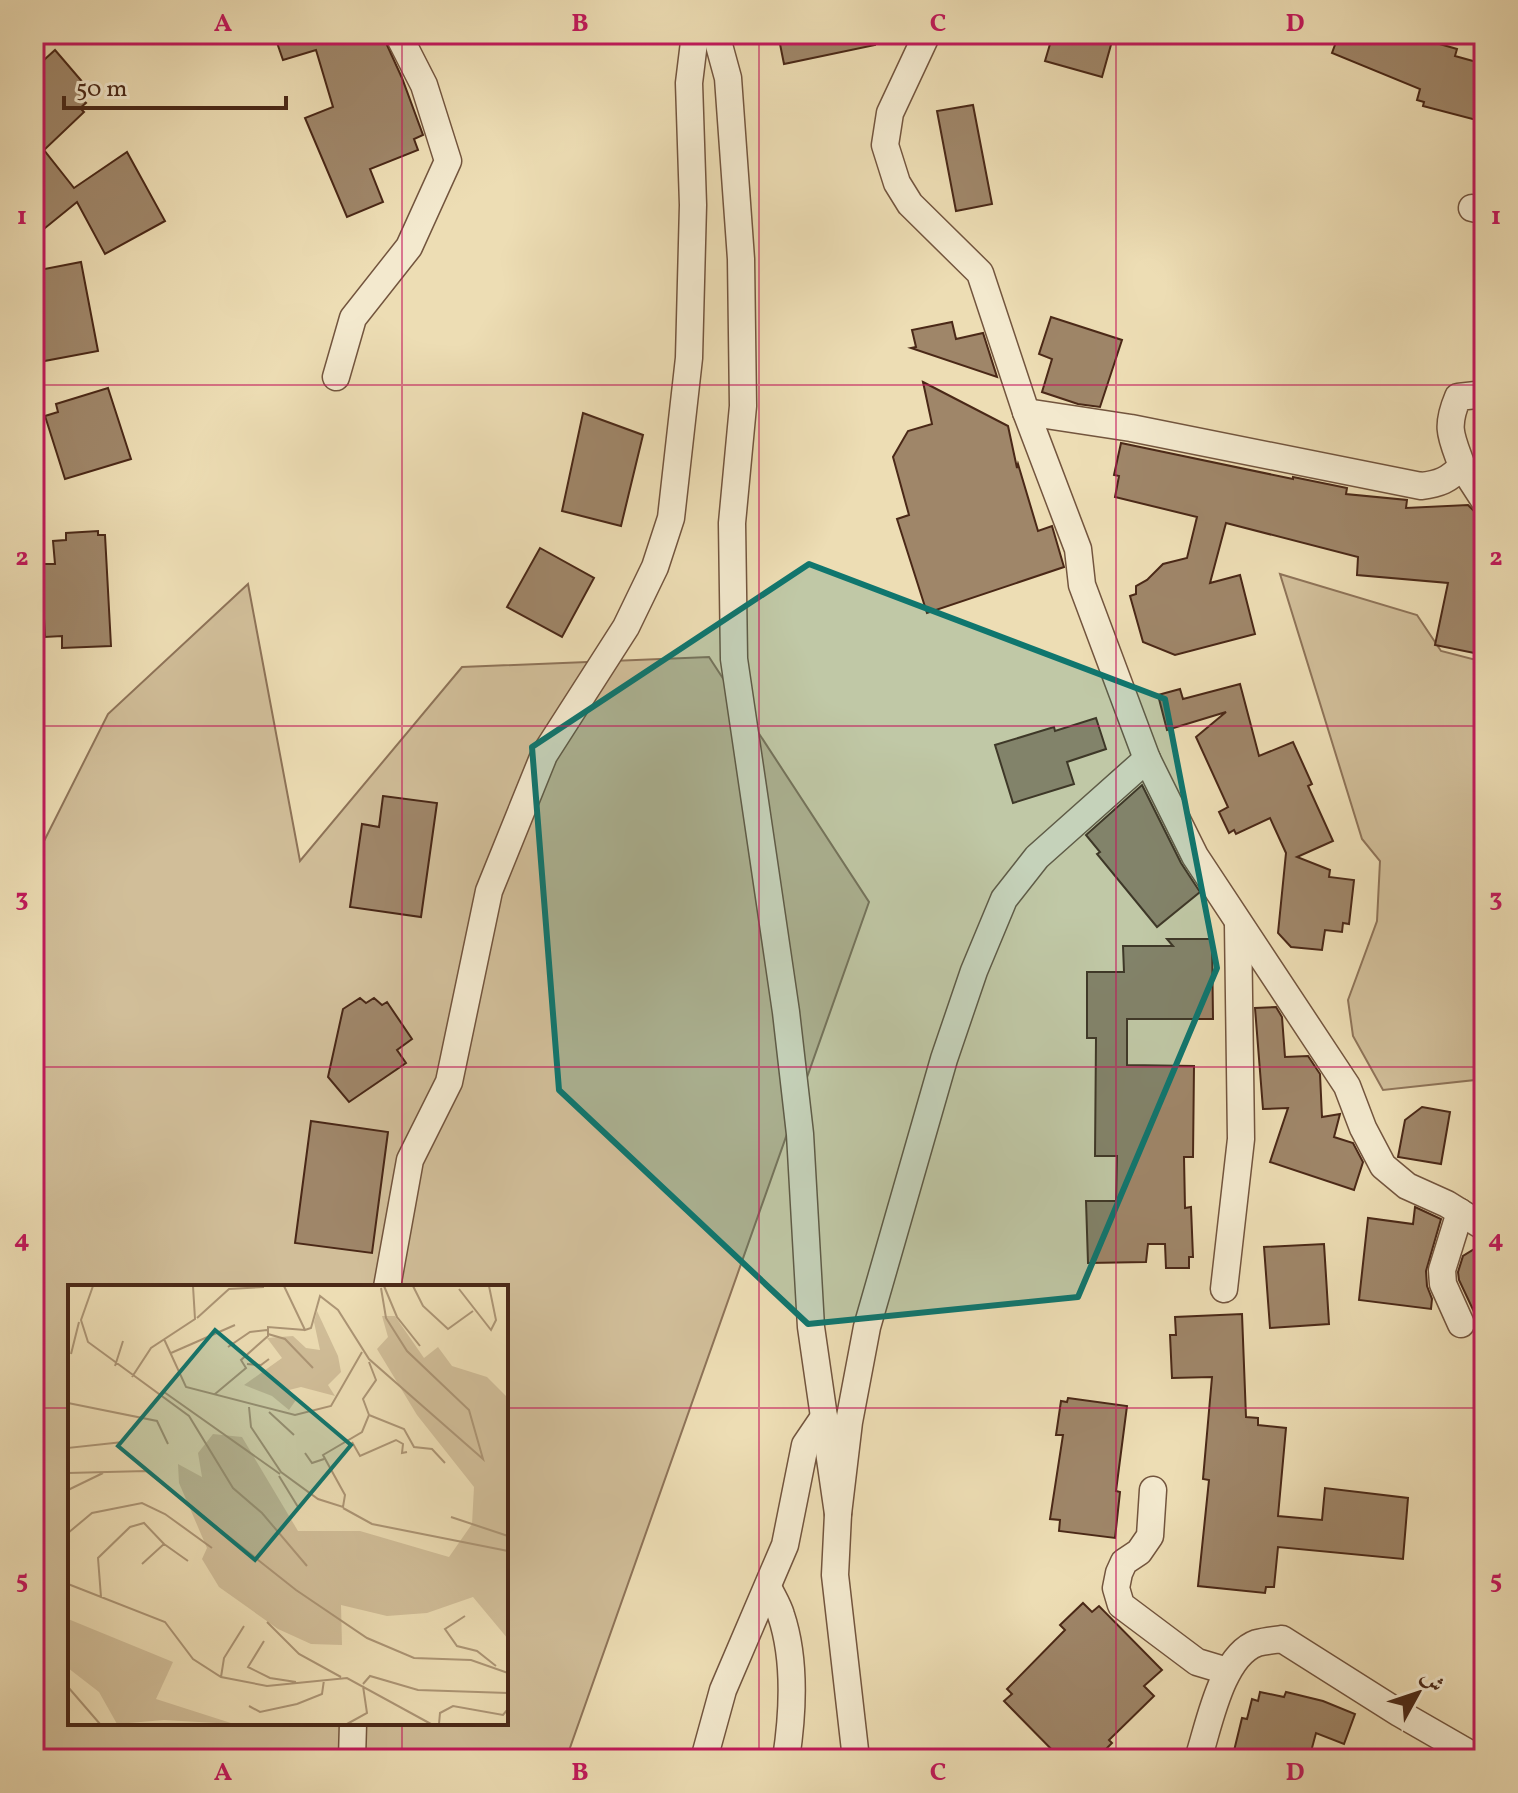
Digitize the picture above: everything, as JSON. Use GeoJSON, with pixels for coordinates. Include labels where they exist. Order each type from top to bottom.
{"type":"FeatureCollection","features":[{"type":"Feature","properties":{"kind":"street"},"geometry":{"type":"LineString","coordinates":[[336,377],[353,318],[409,247],[448,161],[424,85],[398,34]]}},
{"type":"Feature","properties":{"kind":"street"},"geometry":{"type":"LineString","coordinates":[[387,1285],[410,1160],[449,1082],[489,891],[544,755],[626,627],[655,567],[671,518],[689,358],[693,205],[689,83],[695,34]]}},
{"type":"Feature","properties":{"kind":"street"},"geometry":{"type":"LineString","coordinates":[[716,34],[728,78],[741,259],[743,406],[732,523],[734,659],[786,1012],[800,1134],[811,1327],[838,1514]]}},
{"type":"Feature","properties":{"kind":"street"},"geometry":{"type":"LineString","coordinates":[[927,34],[890,113],[885,145],[897,183],[910,204],[980,273],[1026,412],[1078,549],[1082,585],[1147,759],[1195,856],[1347,1086],[1363,1128],[1383,1166],[1407,1186],[1447,1204],[1484,1227]]}},
{"type":"Feature","properties":{"kind":"street"},"geometry":{"type":"LineString","coordinates":[[1484,399],[1476,395],[1458,397],[1449,419],[1452,440],[1462,466],[1484,500]]}},
{"type":"Feature","properties":{"kind":"street"},"geometry":{"type":"LineString","coordinates":[[1026,412],[1131,428],[1421,486],[1438,484],[1452,477],[1462,466]]}},
{"type":"Feature","properties":{"kind":"street"},"geometry":{"type":"LineString","coordinates":[[856,1759],[835,1575],[838,1514],[849,1422],[867,1327],[944,1059],[974,971],[1004,899],[1037,857],[1147,759]]}},
{"type":"Feature","properties":{"kind":"street"},"geometry":{"type":"LineString","coordinates":[[1224,1289],[1241,1139],[1238,924]]}},
{"type":"Feature","properties":{"kind":"street"},"geometry":{"type":"LineString","coordinates":[[1460,1212],[1442,1270],[1443,1284],[1461,1324]]}},
{"type":"Feature","properties":{"kind":"street"},"geometry":{"type":"LineString","coordinates":[[704,1759],[723,1690],[785,1545],[805,1445],[824,1417]]}},
{"type":"Feature","properties":{"kind":"street"},"geometry":{"type":"LineString","coordinates":[[1153,1490],[1150,1536],[1139,1552],[1124,1562],[1119,1573],[1116,1588],[1121,1605],[1197,1662],[1227,1671]]}},
{"type":"Feature","properties":{"kind":"street"},"geometry":{"type":"LineString","coordinates":[[768,1587],[781,1614],[791,1667],[790,1732],[786,1759]]}},
{"type":"Feature","properties":{"kind":"street"},"geometry":{"type":"LineString","coordinates":[[1198,1759],[1227,1671],[1238,1657],[1255,1644],[1282,1639],[1479,1759]]}},
{"type":"Feature","properties":{"kind":"street"},"geometry":{"type":"LineString","coordinates":[[352,1759],[353,1725]]}},
{"type":"Feature","properties":{"kind":"highlighted area"},"geometry":{"type":"Polygon","coordinates":[[[809,564],[1165,699],[1217,968],[1078,1297],[808,1324],[559,1090],[532,747],[809,564]]]}},
{"type":"Feature","properties":{"kind":"shaded area"},"geometry":{"type":"Polygon","coordinates":[[[1280,574],[1417,615],[1441,651],[1484,662],[1484,1079],[1383,1090],[1353,1036],[1348,1000],[1377,921],[1380,861],[1362,839],[1280,574]]]}},
{"type":"Feature","properties":{"kind":"shaded area"},"geometry":{"type":"Polygon","coordinates":[[[248,584],[300,861],[462,667],[709,657],[869,902],[566,1759],[34,1759],[34,861],[108,714],[248,584]]]}},
{"type":"Feature","properties":{"kind":"building"},"geometry":{"type":"Polygon","coordinates":[[[274,34],[382,34],[423,135],[414,139],[418,150],[370,169],[383,202],[347,217],[305,118],[333,107],[316,50],[283,60],[274,34]]]}},
{"type":"Feature","properties":{"kind":"building"},"geometry":{"type":"Polygon","coordinates":[[[778,34],[874,34],[875,45],[784,64],[778,34]]]}},
{"type":"Feature","properties":{"kind":"building"},"geometry":{"type":"Polygon","coordinates":[[[1053,34],[1114,34],[1102,77],[1045,61],[1053,34]]]}},
{"type":"Feature","properties":{"kind":"building"},"geometry":{"type":"Polygon","coordinates":[[[1339,34],[1429,34],[1426,40],[1457,49],[1455,56],[1484,64],[1484,122],[1423,106],[1424,102],[1417,100],[1420,89],[1332,53],[1339,34]]]}},
{"type":"Feature","properties":{"kind":"building"},"geometry":{"type":"Polygon","coordinates":[[[55,50],[91,92],[80,108],[84,112],[44,150],[74,188],[127,152],[165,221],[105,254],[77,202],[34,237],[34,69],[55,50]]]}},
{"type":"Feature","properties":{"kind":"building"},"geometry":{"type":"Polygon","coordinates":[[[973,105],[992,204],[956,211],[937,111],[973,105]]]}},
{"type":"Feature","properties":{"kind":"building"},"geometry":{"type":"Polygon","coordinates":[[[81,262],[98,351],[39,362],[34,340],[34,271],[81,262]]]}},
{"type":"Feature","properties":{"kind":"building"},"geometry":{"type":"Polygon","coordinates":[[[1051,317],[1122,340],[1100,407],[1078,404],[1042,392],[1052,359],[1039,354],[1051,317]]]}},
{"type":"Feature","properties":{"kind":"building"},"geometry":{"type":"Polygon","coordinates":[[[952,322],[956,339],[983,333],[997,377],[911,348],[916,347],[912,330],[952,322]]]}},
{"type":"Feature","properties":{"kind":"building"},"geometry":{"type":"Polygon","coordinates":[[[923,382],[1008,426],[1017,468],[1018,464],[1038,531],[1052,526],[1064,567],[927,613],[897,519],[909,515],[893,457],[908,431],[932,424],[923,382]]]}},
{"type":"Feature","properties":{"kind":"building"},"geometry":{"type":"Polygon","coordinates":[[[108,388],[131,459],[65,479],[45,416],[58,412],[56,404],[108,388]]]}},
{"type":"Feature","properties":{"kind":"building"},"geometry":{"type":"Polygon","coordinates":[[[583,413],[643,435],[621,526],[562,511],[583,413]]]}},
{"type":"Feature","properties":{"kind":"building"},"geometry":{"type":"Polygon","coordinates":[[[1121,443],[1347,488],[1346,494],[1407,500],[1406,508],[1468,505],[1477,514],[1480,595],[1484,595],[1484,655],[1435,645],[1448,583],[1357,575],[1358,557],[1226,523],[1210,583],[1240,575],[1255,634],[1175,655],[1143,642],[1130,596],[1136,594],[1136,586],[1163,564],[1187,558],[1197,517],[1115,497],[1119,476],[1114,475],[1121,443]]]}},
{"type":"Feature","properties":{"kind":"building"},"geometry":{"type":"Polygon","coordinates":[[[98,531],[98,535],[105,535],[111,646],[62,648],[62,636],[45,637],[41,564],[55,564],[53,541],[66,540],[66,533],[98,531]]]}},
{"type":"Feature","properties":{"kind":"building"},"geometry":{"type":"Polygon","coordinates":[[[540,548],[594,578],[562,637],[507,607],[540,548]]]}},
{"type":"Feature","properties":{"kind":"building"},"geometry":{"type":"Polygon","coordinates":[[[1240,684],[1259,756],[1293,742],[1312,784],[1308,786],[1333,841],[1297,857],[1330,870],[1329,877],[1354,880],[1349,924],[1343,923],[1342,932],[1325,930],[1322,950],[1291,947],[1278,933],[1286,853],[1270,818],[1236,834],[1234,830],[1229,833],[1219,812],[1228,807],[1196,737],[1226,712],[1167,730],[1158,695],[1180,689],[1183,699],[1240,684]]]}},
{"type":"Feature","properties":{"kind":"building"},"geometry":{"type":"Polygon","coordinates":[[[1096,718],[1106,749],[1067,762],[1074,784],[1013,803],[995,745],[1096,718]]]}},
{"type":"Feature","properties":{"kind":"building"},"geometry":{"type":"Polygon","coordinates":[[[1142,785],[1181,863],[1200,892],[1157,927],[1097,854],[1100,852],[1086,835],[1142,785]]]}},
{"type":"Feature","properties":{"kind":"building"},"geometry":{"type":"Polygon","coordinates":[[[383,796],[437,803],[421,917],[350,907],[362,824],[379,827],[383,796]]]}},
{"type":"Feature","properties":{"kind":"building"},"geometry":{"type":"Polygon","coordinates":[[[1167,939],[1212,939],[1213,1019],[1127,1019],[1127,1065],[1194,1066],[1193,1157],[1184,1157],[1185,1208],[1191,1207],[1193,1257],[1189,1257],[1189,1268],[1166,1268],[1165,1244],[1148,1244],[1146,1262],[1088,1263],[1086,1201],[1116,1201],[1117,1156],[1095,1156],[1096,1038],[1087,1038],[1087,972],[1124,972],[1123,946],[1173,946],[1167,939]]]}},
{"type":"Feature","properties":{"kind":"building"},"geometry":{"type":"Polygon","coordinates":[[[360,998],[366,1003],[374,998],[382,1005],[387,1002],[412,1039],[397,1050],[406,1063],[349,1102],[328,1077],[343,1009],[360,998]]]}},
{"type":"Feature","properties":{"kind":"building"},"geometry":{"type":"Polygon","coordinates":[[[1276,1007],[1282,1017],[1285,1057],[1308,1056],[1320,1074],[1322,1117],[1340,1114],[1334,1137],[1353,1143],[1363,1162],[1354,1190],[1270,1162],[1288,1108],[1263,1109],[1255,1008],[1276,1007]]]}},
{"type":"Feature","properties":{"kind":"building"},"geometry":{"type":"Polygon","coordinates":[[[1422,1107],[1450,1112],[1441,1164],[1398,1157],[1405,1120],[1422,1107]]]}},
{"type":"Feature","properties":{"kind":"building"},"geometry":{"type":"Polygon","coordinates":[[[311,1121],[388,1132],[372,1253],[295,1243],[311,1121]]]}},
{"type":"Feature","properties":{"kind":"building"},"geometry":{"type":"Polygon","coordinates":[[[1415,1207],[1441,1219],[1426,1271],[1431,1309],[1359,1300],[1368,1218],[1413,1224],[1415,1207]]]}},
{"type":"Feature","properties":{"kind":"building"},"geometry":{"type":"Polygon","coordinates":[[[1484,1243],[1484,1333],[1458,1272],[1463,1256],[1484,1243]]]}},
{"type":"Feature","properties":{"kind":"building"},"geometry":{"type":"Polygon","coordinates":[[[1324,1244],[1329,1324],[1270,1328],[1264,1247],[1324,1244]]]}},
{"type":"Feature","properties":{"kind":"building"},"geometry":{"type":"Polygon","coordinates":[[[1242,1314],[1246,1417],[1258,1418],[1258,1425],[1286,1428],[1278,1516],[1322,1520],[1325,1488],[1408,1498],[1403,1559],[1278,1547],[1274,1587],[1266,1587],[1265,1593],[1198,1586],[1209,1480],[1203,1479],[1212,1377],[1172,1378],[1170,1335],[1176,1335],[1175,1317],[1242,1314]]]}},
{"type":"Feature","properties":{"kind":"building"},"geometry":{"type":"Polygon","coordinates":[[[1068,1398],[1127,1406],[1116,1491],[1120,1492],[1115,1538],[1059,1531],[1060,1520],[1050,1519],[1063,1435],[1056,1435],[1061,1401],[1067,1402],[1068,1398]]]}},
{"type":"Feature","properties":{"kind":"building"},"geometry":{"type":"Polygon","coordinates":[[[1083,1603],[1092,1612],[1099,1606],[1162,1670],[1144,1686],[1154,1696],[1109,1740],[1112,1743],[1096,1759],[1061,1759],[1004,1701],[1012,1694],[1007,1689],[1065,1630],[1060,1625],[1083,1603]]]}},
{"type":"Feature","properties":{"kind":"building"},"geometry":{"type":"Polygon","coordinates":[[[1260,1692],[1284,1697],[1286,1692],[1323,1701],[1355,1714],[1344,1744],[1316,1733],[1309,1759],[1232,1759],[1242,1718],[1247,1719],[1252,1699],[1258,1701],[1260,1692]]]}}]}
